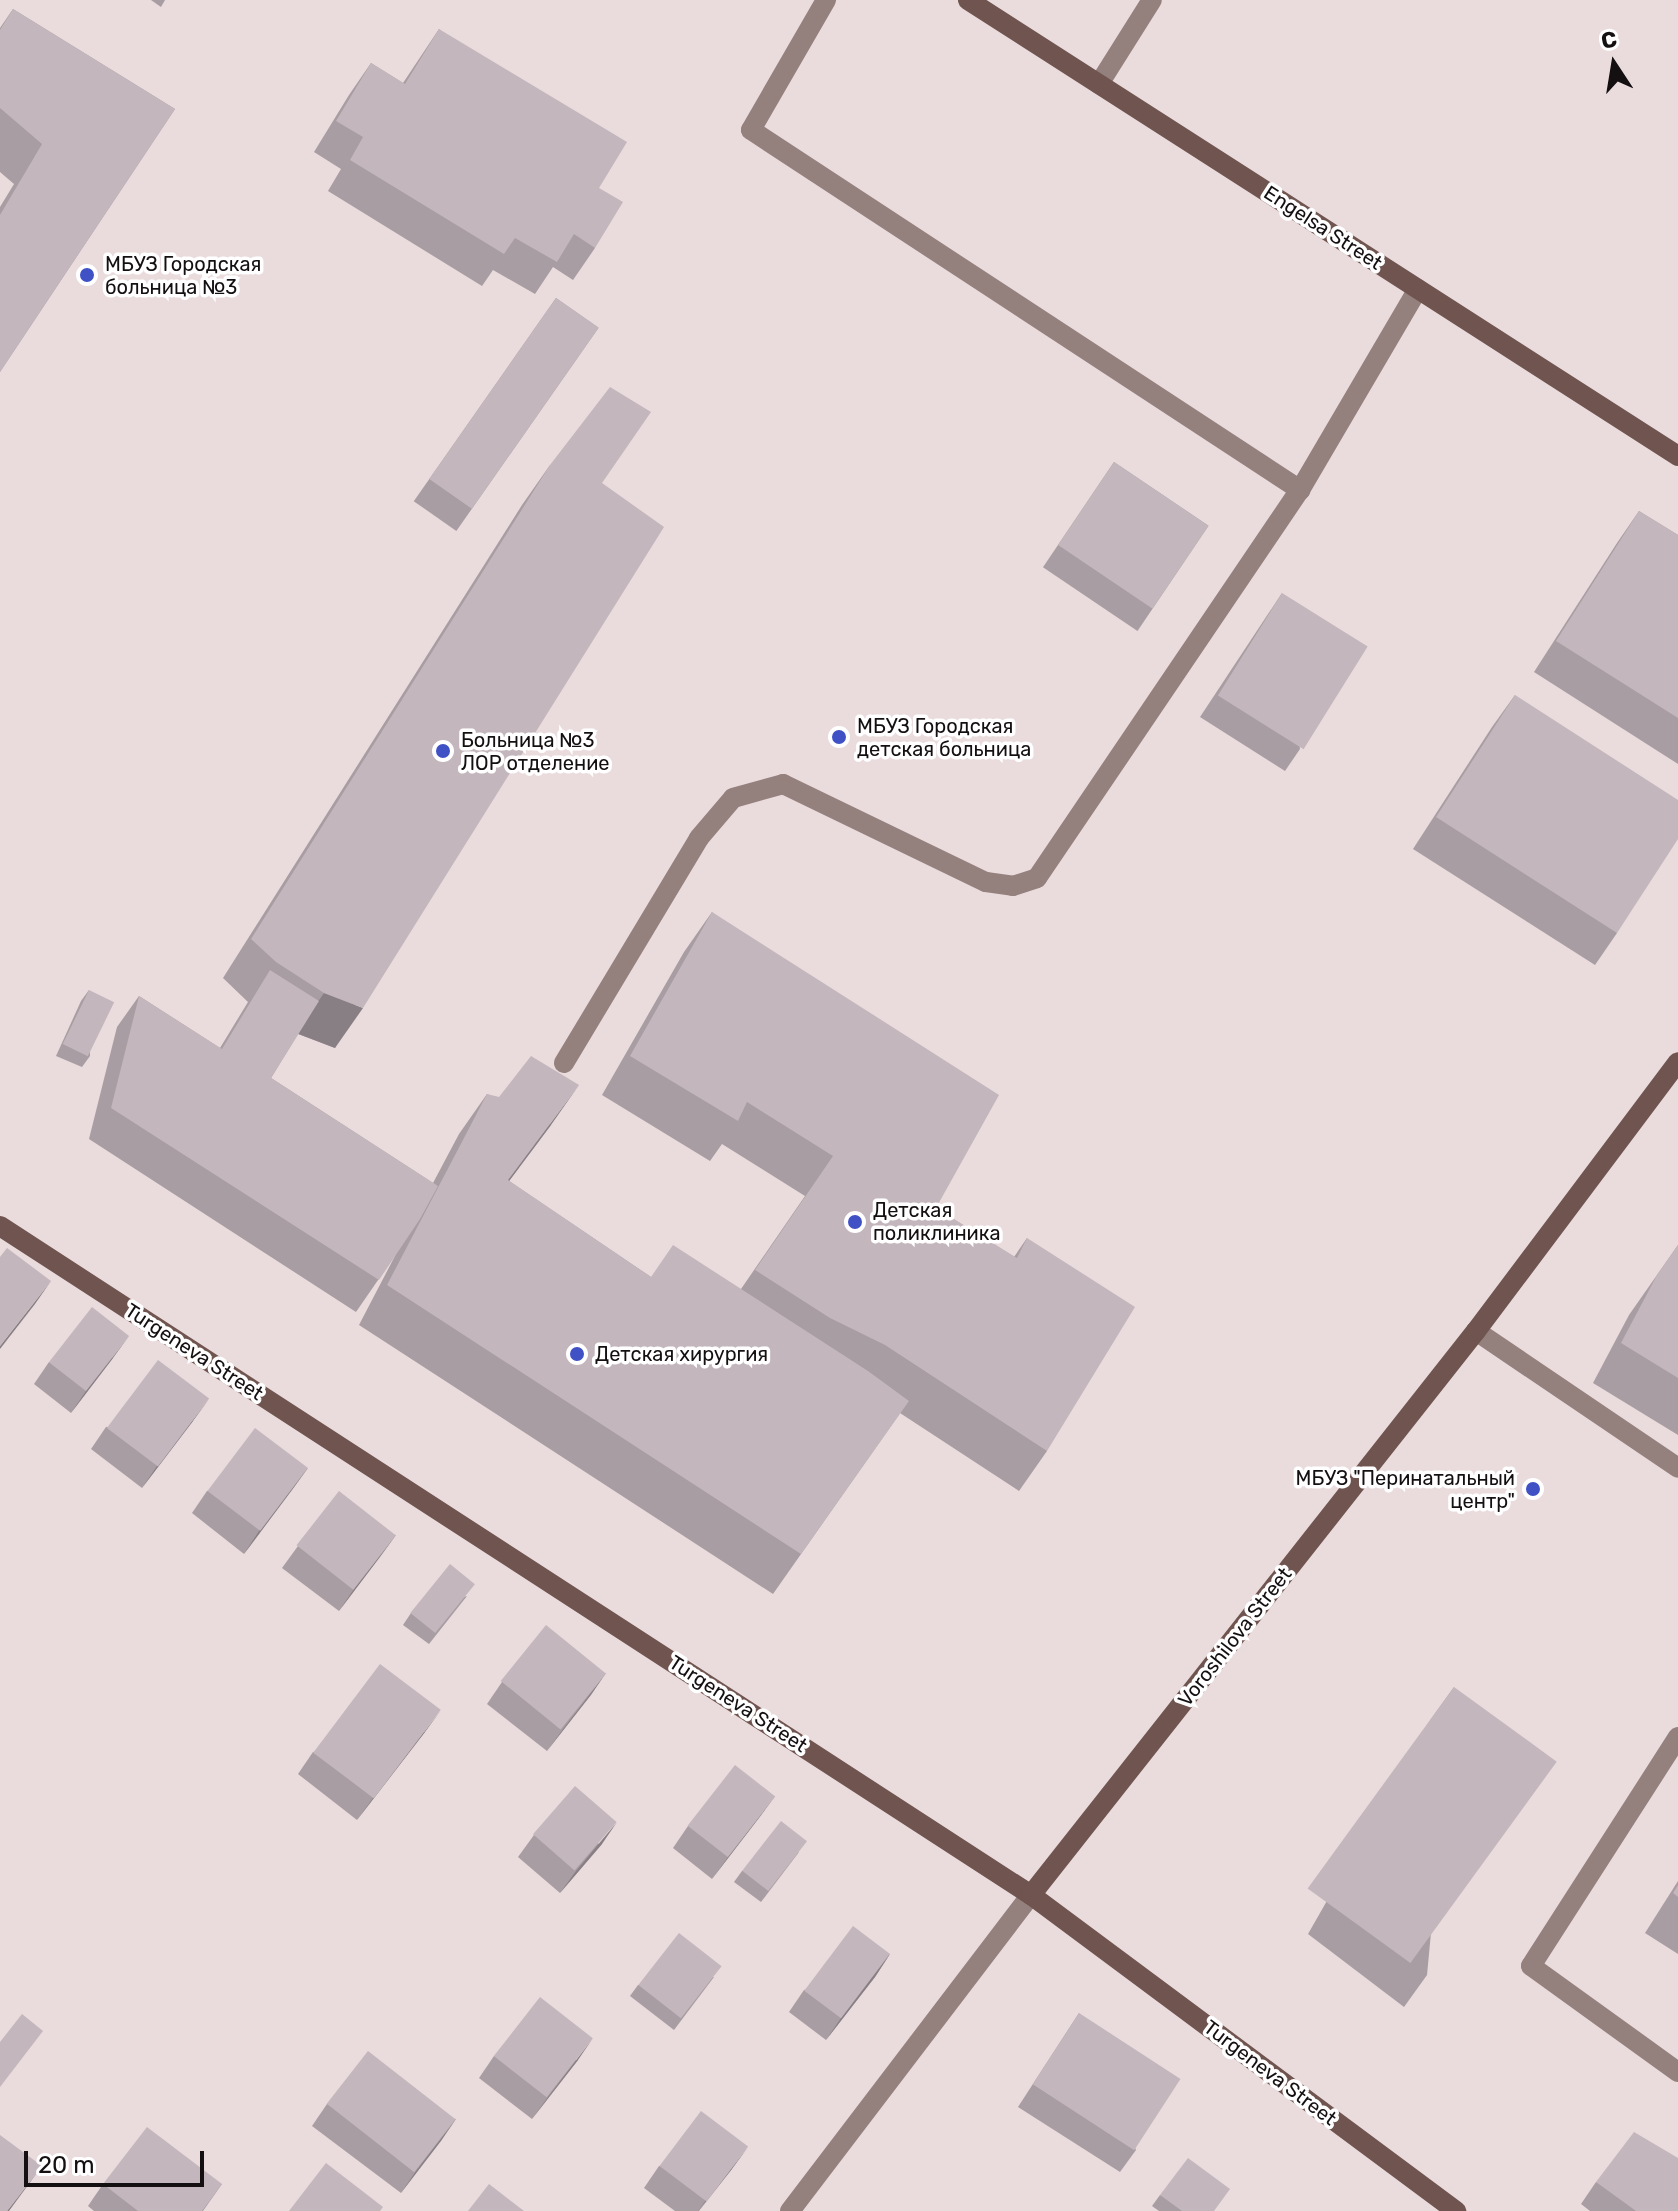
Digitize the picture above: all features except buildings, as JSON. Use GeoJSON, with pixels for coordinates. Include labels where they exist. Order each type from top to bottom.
{"type":"FeatureCollection","features":[{"type":"Feature","properties":{"kind":"street"},"geometry":{"type":"LineString","coordinates":[[826,0],[751,130],[1300,490]]}},
{"type":"Feature","properties":{"kind":"street","name":"Engelsa Street"},"geometry":{"type":"LineString","coordinates":[[968,0],[1678,456]]}},
{"type":"Feature","properties":{"kind":"street"},"geometry":{"type":"LineString","coordinates":[[1099,84],[1152,0]]}},
{"type":"Feature","properties":{"kind":"street"},"geometry":{"type":"LineString","coordinates":[[564,1063],[699,838],[733,798],[783,784],[986,882],[1013,886],[1037,878],[1300,490],[1418,289]]}},
{"type":"Feature","properties":{"kind":"street","name":"Voroshilova Street"},"geometry":{"type":"LineString","coordinates":[[790,2211],[1031,1895],[1476,1331],[1678,1062]]}},
{"type":"Feature","properties":{"kind":"street","name":"Turgeneva Street"},"geometry":{"type":"LineString","coordinates":[[0,1226],[1031,1895],[1456,2211]]}},
{"type":"Feature","properties":{"kind":"street"},"geometry":{"type":"LineString","coordinates":[[1476,1331],[1678,1468]]}},
{"type":"Feature","properties":{"kind":"street"},"geometry":{"type":"LineString","coordinates":[[1678,1737],[1531,1966],[1678,2072]]}},
{"type":"Feature","properties":{"kind":"place","name":"МБУЗ Городская больница №3"},"geometry":{"type":"Point","coordinates":[87,275]}},
{"type":"Feature","properties":{"kind":"place","name":"МБУЗ Городская детская больница"},"geometry":{"type":"Point","coordinates":[839,737]}},
{"type":"Feature","properties":{"kind":"place","name":"Больница №3 ЛОР отделение"},"geometry":{"type":"Point","coordinates":[443,751]}},
{"type":"Feature","properties":{"kind":"place","name":"Детская поликлиника"},"geometry":{"type":"Point","coordinates":[855,1222]}},
{"type":"Feature","properties":{"kind":"place","name":"Детская хирургия"},"geometry":{"type":"Point","coordinates":[577,1354]}},
{"type":"Feature","properties":{"kind":"place","name":"МБУЗ \"Перинатальный центр\""},"geometry":{"type":"Point","coordinates":[1533,1489]}}]}
